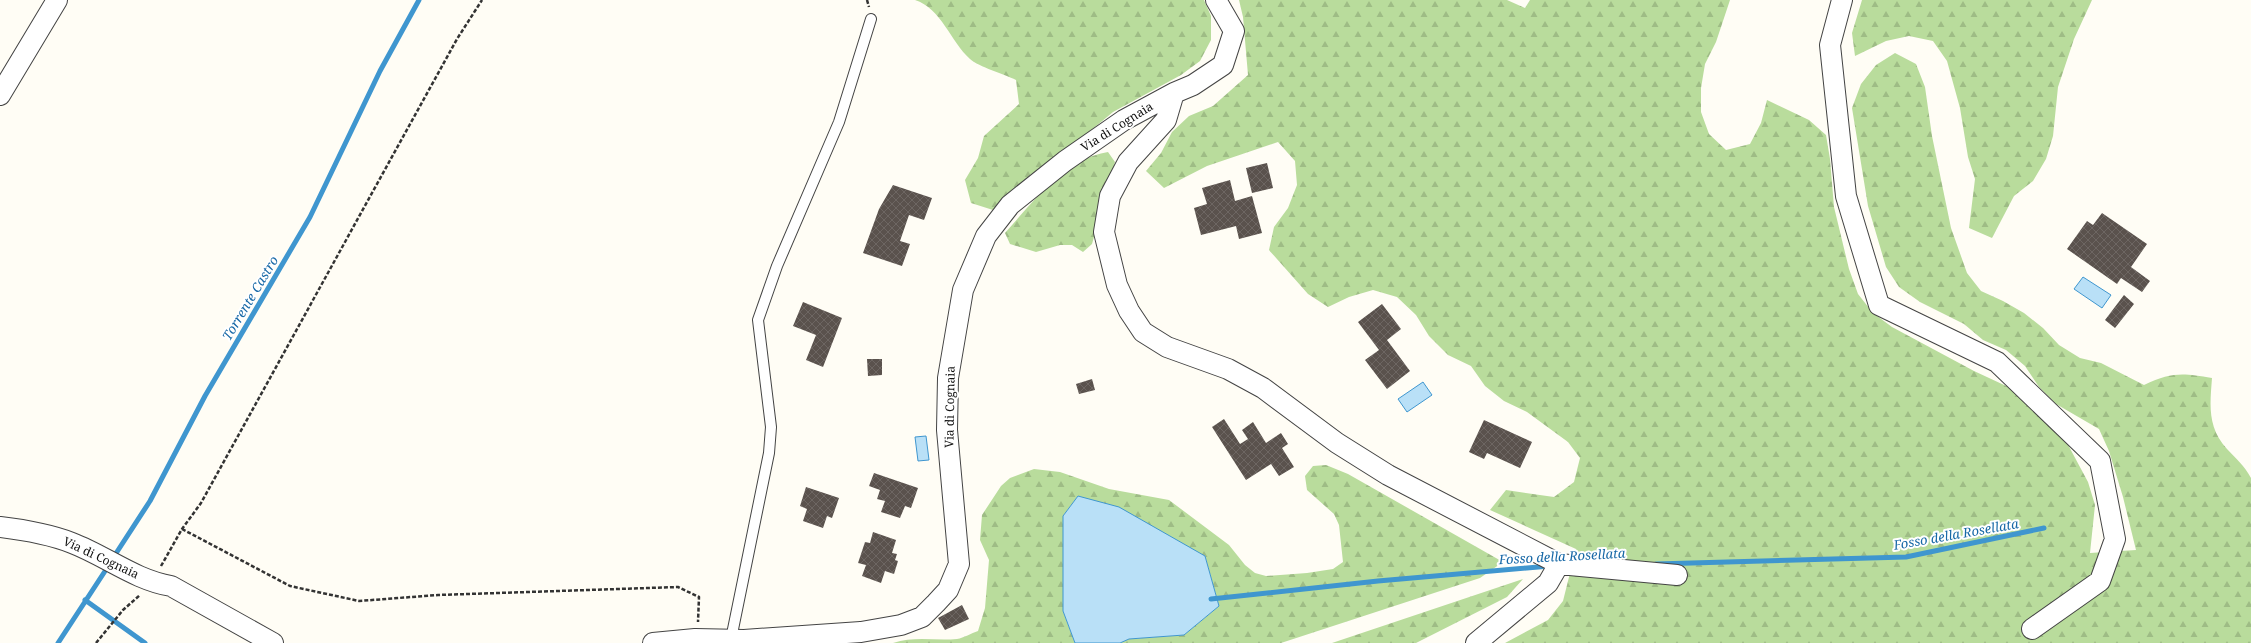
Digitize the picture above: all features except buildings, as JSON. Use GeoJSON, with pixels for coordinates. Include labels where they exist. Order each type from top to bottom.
{"type":"FeatureCollection","features":[{"type":"Feature","properties":{"kind":"street"},"geometry":{"type":"LineString","coordinates":[[0,95],[57,0]]}},
{"type":"Feature","properties":{"kind":"street","name":"Via di Cognaia"},"geometry":{"type":"LineString","coordinates":[[653,643],[695,639],[744,640],[861,632],[901,626],[922,617],[948,590],[959,564],[947,430],[948,378],[963,290],[986,236],[1010,205],[1064,161],[1124,120],[1174,93],[1193,85],[1223,65],[1234,31],[1216,0]]}},
{"type":"Feature","properties":{"kind":"street"},"geometry":{"type":"LineString","coordinates":[[1842,0],[1830,46],[1846,196],[1879,305],[1997,362],[2100,461],[2114,539],[2100,581],[2032,629]]}},
{"type":"Feature","properties":{"kind":"street"},"geometry":{"type":"LineString","coordinates":[[1174,93],[1166,120],[1128,162],[1110,196],[1104,232],[1117,285],[1129,311],[1143,332],[1167,347],[1228,369],[1263,388],[1337,443],[1388,475],[1559,564],[1677,575]]}},
{"type":"Feature","properties":{"kind":"street","name":"Via di Cognaia"},"geometry":{"type":"LineString","coordinates":[[0,526],[42,533],[73,543],[121,567],[163,585],[273,643]]}},
{"type":"Feature","properties":{"kind":"street"},"geometry":{"type":"LineString","coordinates":[[1476,643],[1548,583],[1559,564]]}},
{"type":"Feature","properties":{"kind":"lane"},"geometry":{"type":"LineString","coordinates":[[731,639],[769,453],[771,427],[758,320],[777,266],[839,122],[871,19]]}},
{"type":"Feature","properties":{"kind":"path"},"geometry":{"type":"LineString","coordinates":[[96,643],[124,610],[163,585],[163,560],[182,529],[201,503],[457,39],[482,0]]}},
{"type":"Feature","properties":{"kind":"path"},"geometry":{"type":"LineString","coordinates":[[182,529],[290,586],[359,602],[438,595],[678,587],[699,597],[695,639]]}},
{"type":"Feature","properties":{"kind":"green space"},"geometry":{"type":"Polygon","coordinates":[[[915,0],[1204,0],[1211,16],[1211,40],[1200,61],[1181,75],[1113,112],[1071,147],[1030,175],[993,210],[971,203],[965,180],[978,158],[984,136],[1019,104],[1016,80],[985,68],[970,59],[963,52],[932,10],[915,0]]]}},
{"type":"Feature","properties":{"kind":"green space"},"geometry":{"type":"Polygon","coordinates":[[[1239,0],[1507,0],[1525,8],[1530,0],[1730,0],[1716,42],[1705,64],[1701,88],[1701,112],[1709,134],[1726,150],[1750,144],[1761,123],[1767,100],[1809,120],[1826,135],[1830,159],[1834,207],[1849,269],[1858,294],[1873,313],[1892,327],[1974,371],[2017,391],[2066,441],[2088,482],[2095,505],[2090,553],[2136,550],[2123,497],[2109,451],[2099,429],[2056,404],[2039,387],[2025,366],[2006,350],[1983,340],[1964,324],[1920,302],[1899,287],[1886,267],[1868,206],[1852,108],[1861,84],[1876,65],[1895,53],[1916,64],[1925,87],[1932,136],[1951,228],[1967,273],[1981,291],[2024,313],[2043,328],[2059,345],[2080,358],[2101,363],[2144,385],[2162,378],[2177,375],[2193,375],[2212,378],[2211,415],[2216,432],[2227,449],[2243,466],[2251,478],[2251,643],[1505,643],[1548,620],[1563,601],[1576,549],[1490,510],[1506,490],[1554,497],[1574,482],[1580,458],[1568,442],[1527,412],[1504,401],[1485,386],[1471,366],[1448,355],[1429,336],[1416,315],[1397,297],[1373,290],[1349,297],[1328,307],[1308,294],[1269,250],[1274,227],[1288,208],[1297,185],[1295,161],[1278,142],[1207,166],[1164,188],[1146,171],[1161,153],[1172,132],[1189,116],[1213,106],[1248,75],[1243,17],[1239,0]]]}},
{"type":"Feature","properties":{"kind":"green space"},"geometry":{"type":"Polygon","coordinates":[[[1862,0],[2092,0],[2074,39],[2058,87],[2053,136],[2046,159],[2033,181],[2014,196],[1992,238],[1969,228],[1975,179],[1968,157],[1960,108],[1947,61],[1933,41],[1909,36],[1886,41],[1855,56],[1852,33],[1862,0]]]}},
{"type":"Feature","properties":{"kind":"green space"},"geometry":{"type":"Polygon","coordinates":[[[1108,152],[1115,162],[1092,244],[1083,252],[1072,245],[1060,245],[1036,252],[1010,244],[1005,233],[1050,184],[1077,163],[1092,156],[1108,152]]]}},
{"type":"Feature","properties":{"kind":"green space"},"geometry":{"type":"Polygon","coordinates":[[[1326,465],[1348,474],[1503,562],[1480,578],[1281,643],[1120,643],[1128,639],[1184,635],[1219,606],[1205,556],[1078,496],[1063,516],[1063,611],[1075,643],[893,643],[917,639],[957,639],[978,631],[985,608],[989,560],[980,540],[982,515],[1001,486],[1010,478],[1034,469],[1060,472],[1109,489],[1169,500],[1229,545],[1245,565],[1255,573],[1266,576],[1307,573],[1333,569],[1343,562],[1339,525],[1334,514],[1307,490],[1305,476],[1313,466],[1326,465]]]}},
{"type":"Feature","properties":{"kind":"green space"},"geometry":{"type":"Polygon","coordinates":[[[1523,579],[1507,597],[1416,643],[1332,643],[1523,579]]]}},
{"type":"Feature","properties":{"kind":"water"},"geometry":{"type":"Polygon","coordinates":[[[2083,277],[2111,295],[2102,308],[2074,289],[2083,277]]]}},
{"type":"Feature","properties":{"kind":"water"},"geometry":{"type":"Polygon","coordinates":[[[1423,382],[1432,395],[1407,412],[1398,399],[1423,382]]]}},
{"type":"Feature","properties":{"kind":"water"},"geometry":{"type":"Polygon","coordinates":[[[926,436],[929,460],[918,461],[915,437],[926,436]]]}},
{"type":"Feature","properties":{"kind":"water"},"geometry":{"type":"Polygon","coordinates":[[[1078,496],[1119,507],[1205,556],[1219,606],[1184,635],[1129,639],[1120,643],[1075,643],[1063,611],[1063,516],[1078,496]]]}},
{"type":"Feature","properties":{"kind":"waterway","name":"Torrente Castro"},"geometry":{"type":"LineString","coordinates":[[113,558],[150,501],[205,396],[310,217],[380,71],[419,0]]}},
{"type":"Feature","properties":{"kind":"waterway","name":"Fosso della Rosellata"},"geometry":{"type":"LineString","coordinates":[[1656,564],[1906,557],[2044,528]]}},
{"type":"Feature","properties":{"kind":"waterway"},"geometry":{"type":"LineString","coordinates":[[58,643],[109,565]]}},
{"type":"Feature","properties":{"kind":"waterway","name":"Fosso della Rosellata"},"geometry":{"type":"LineString","coordinates":[[1211,599],[1378,581],[1550,566]]}},
{"type":"Feature","properties":{"kind":"waterway","name":"Fosso della Rosellata"},"geometry":{"type":"LineString","coordinates":[[85,600],[145,643]]}}]}
